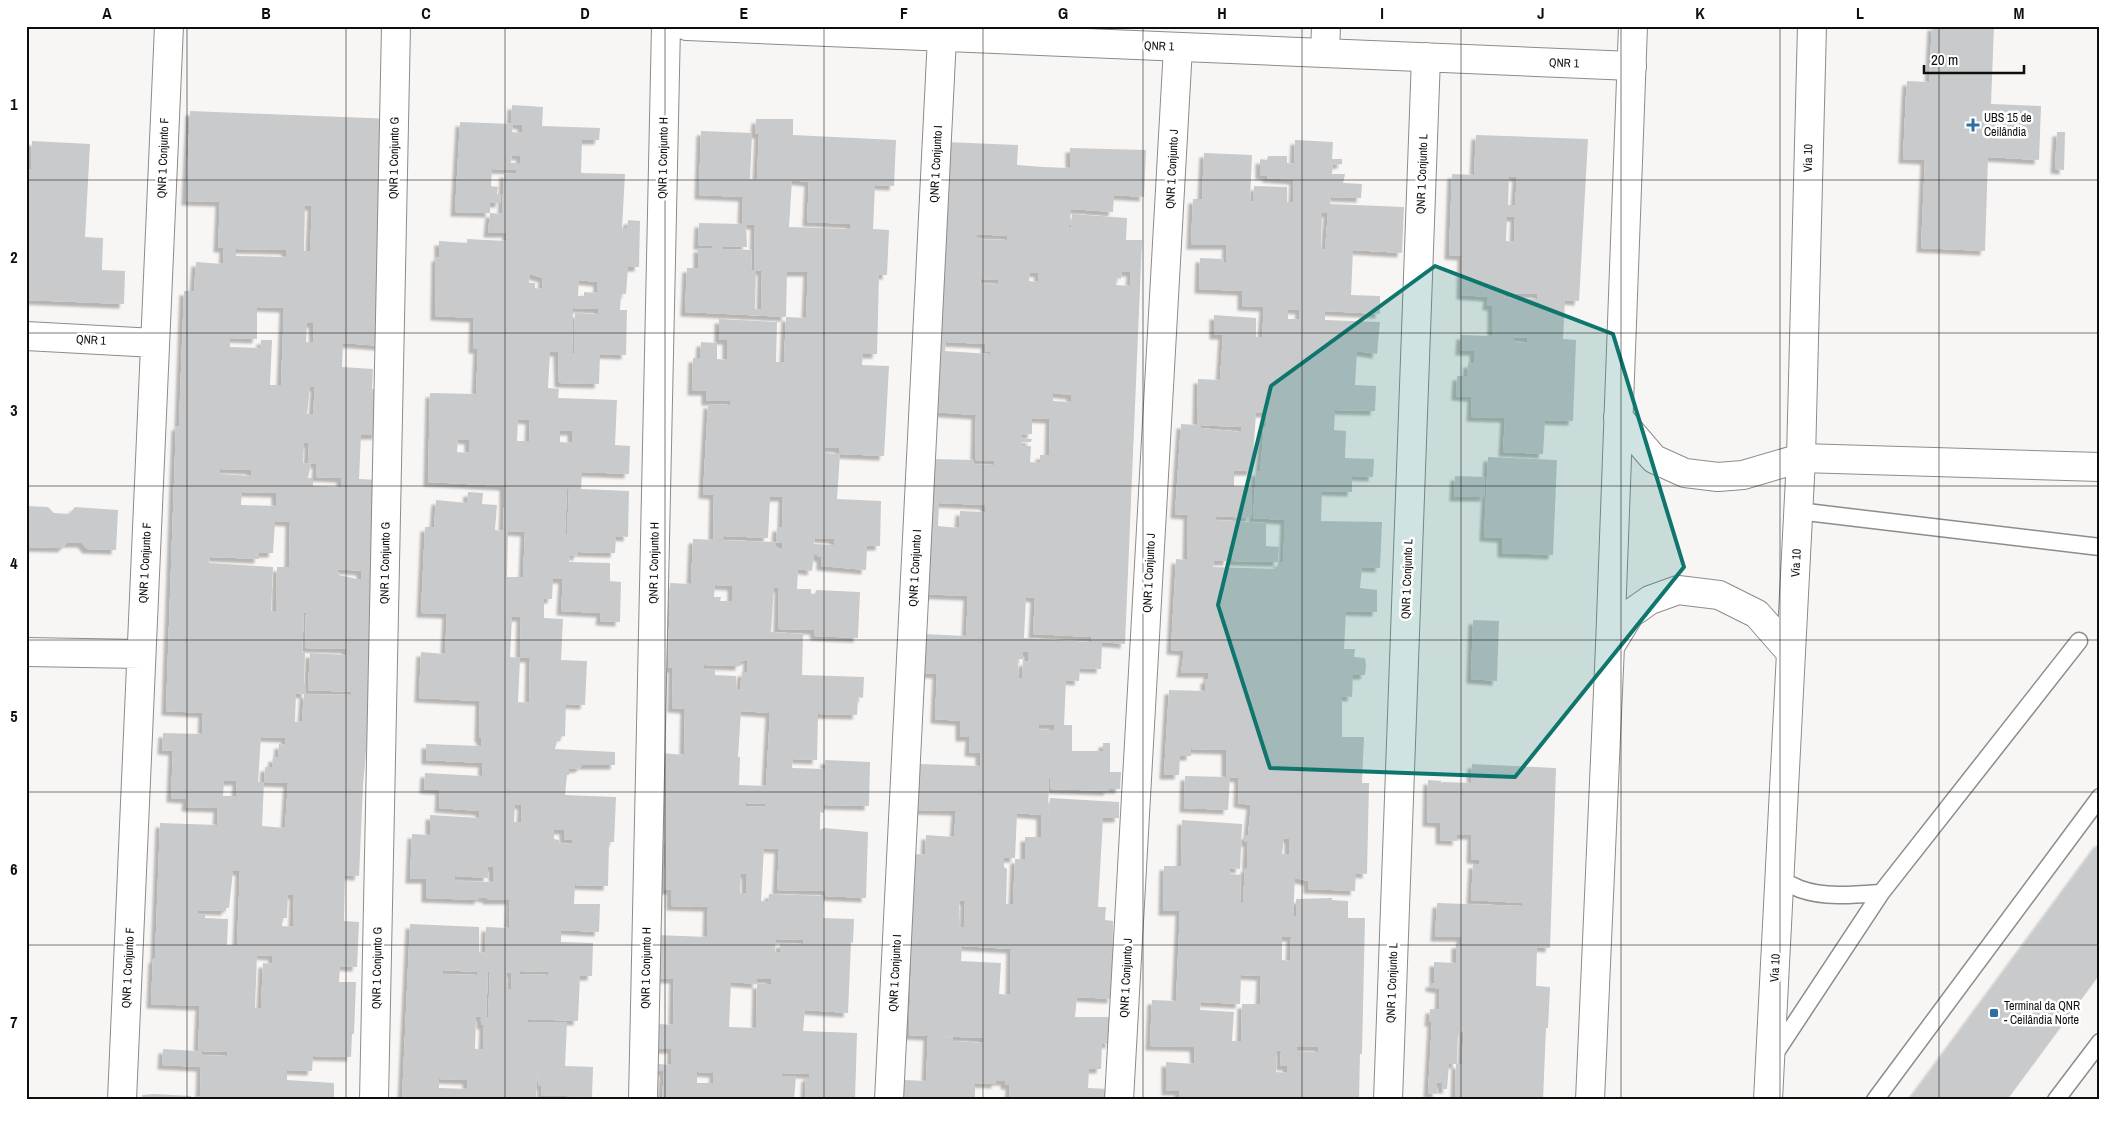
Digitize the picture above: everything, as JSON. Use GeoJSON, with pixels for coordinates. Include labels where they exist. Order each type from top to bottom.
{"type":"FeatureCollection","features":[{"type":"Feature","properties":{"kind":"street","name":"QNR 1 Conjunto F"},"geometry":{"type":"LineString","coordinates":[[122,1100],[169,26]]}},
{"type":"Feature","properties":{"kind":"street","name":"QNR 1 Conjunto G"},"geometry":{"type":"LineString","coordinates":[[374,1100],[396,26]]}},
{"type":"Feature","properties":{"kind":"street","name":"QNR 1 Conjunto H"},"geometry":{"type":"LineString","coordinates":[[643,1100],[666,26]]}},
{"type":"Feature","properties":{"kind":"street","name":"QNR 1"},"geometry":{"type":"LineString","coordinates":[[687,26],[829,29],[942,37],[1083,34],[1178,47],[1325,39],[1426,57],[1632,66]]}},
{"type":"Feature","properties":{"kind":"street"},"geometry":{"type":"LineString","coordinates":[[1590,1100],[1610,646],[1633,26]]}},
{"type":"Feature","properties":{"kind":"street","name":"Via 10"},"geometry":{"type":"LineString","coordinates":[[1768,1100],[1798,511],[1812,26]]}},
{"type":"Feature","properties":{"kind":"street","name":"QNR 1 Conjunto I"},"geometry":{"type":"LineString","coordinates":[[889,1100],[942,37]]}},
{"type":"Feature","properties":{"kind":"street","name":"QNR 1 Conjunto J"},"geometry":{"type":"LineString","coordinates":[[1119,1100],[1178,47]]}},
{"type":"Feature","properties":{"kind":"street","name":"QNR 1 Conjunto L"},"geometry":{"type":"LineString","coordinates":[[1388,1100],[1426,57]]}},
{"type":"Feature","properties":{"kind":"street","name":"QNR 1"},"geometry":{"type":"LineString","coordinates":[[26,336],[155,343]]}},
{"type":"Feature","properties":{"kind":"street"},"geometry":{"type":"LineString","coordinates":[[1618,417],[1654,459],[1685,473],[1718,478],[1743,474],[1800,458],[2100,467]]}},
{"type":"Feature","properties":{"kind":"street"},"geometry":{"type":"LineString","coordinates":[[1610,646],[1630,614],[1650,600],[1678,590],[1719,595],[1756,614],[1791,653]]}},
{"type":"Feature","properties":{"kind":"street"},"geometry":{"type":"LineString","coordinates":[[26,652],[141,654]]}},
{"type":"Feature","properties":{"kind":"lane"},"geometry":{"type":"LineString","coordinates":[[1798,511],[2100,547]]}},
{"type":"Feature","properties":{"kind":"lane"},"geometry":{"type":"LineString","coordinates":[[1770,1061],[1881,894],[2078,640]]}},
{"type":"Feature","properties":{"kind":"lane"},"geometry":{"type":"LineString","coordinates":[[1875,1100],[2100,797]]}},
{"type":"Feature","properties":{"kind":"lane"},"geometry":{"type":"LineString","coordinates":[[1779,878],[1800,889],[1818,893],[1846,895],[1881,894]]}},
{"type":"Feature","properties":{"kind":"lane"},"geometry":{"type":"LineString","coordinates":[[2056,1100],[2100,1042]]}},
{"type":"Feature","properties":{"kind":"highlighted area"},"geometry":{"type":"Polygon","coordinates":[[[1435,266],[1613,334],[1684,567],[1515,777],[1270,768],[1218,605],[1271,386],[1435,266]]]}},
{"type":"Feature","properties":{"kind":"building","name":"UBS 15 de Ceilândia"},"geometry":{"type":"Polygon","coordinates":[[[1932,26],[1994,26],[1991,104],[2041,106],[2039,160],[1988,157],[1985,251],[1921,248],[1925,160],[1903,159],[1906,96],[1907,81],[1929,82],[1932,26]]]}},
{"type":"Feature","properties":{"kind":"building"},"geometry":{"type":"Polygon","coordinates":[[[512,105],[543,107],[542,126],[600,128],[599,140],[582,140],[581,173],[625,174],[622,228],[627,228],[628,220],[640,221],[639,267],[628,267],[626,294],[607,293],[621,294],[620,310],[627,310],[626,355],[600,354],[599,384],[559,383],[558,352],[550,352],[548,388],[559,389],[558,398],[617,400],[615,445],[630,446],[629,474],[582,472],[581,489],[629,491],[628,537],[616,536],[615,553],[578,552],[578,556],[570,555],[569,562],[610,563],[610,581],[621,582],[620,622],[600,621],[601,613],[561,611],[563,579],[553,579],[552,599],[544,599],[544,618],[563,619],[561,660],[587,661],[585,705],[566,704],[565,736],[560,737],[560,741],[557,741],[555,749],[615,752],[615,765],[582,765],[580,768],[569,769],[565,795],[616,797],[614,842],[609,842],[608,886],[575,885],[574,904],[600,904],[599,932],[561,930],[561,942],[593,943],[592,976],[580,976],[578,1021],[528,1019],[528,1022],[567,1022],[565,1066],[593,1067],[592,1097],[541,1095],[542,1086],[538,1086],[538,1065],[536,1100],[402,1100],[410,924],[479,927],[479,952],[485,953],[486,927],[509,928],[510,900],[487,900],[487,898],[479,897],[479,900],[426,898],[426,879],[410,879],[412,834],[430,835],[430,815],[479,818],[480,811],[439,808],[440,790],[424,789],[425,773],[482,776],[483,763],[426,760],[426,744],[481,746],[481,738],[479,738],[480,701],[419,698],[421,652],[445,654],[447,614],[421,613],[425,527],[434,527],[436,500],[467,503],[468,492],[483,493],[482,504],[497,505],[495,530],[503,531],[504,486],[428,482],[430,393],[476,394],[478,349],[473,349],[474,318],[435,316],[436,257],[439,257],[439,241],[467,243],[467,239],[506,241],[507,233],[488,233],[490,213],[455,212],[460,122],[511,124],[512,105]],[[513,124],[512,132],[522,133],[522,125],[513,124]],[[512,155],[511,163],[520,163],[521,156],[512,155]],[[492,169],[491,186],[498,187],[497,194],[501,194],[500,203],[490,203],[490,213],[502,214],[504,173],[516,174],[516,170],[492,169]],[[530,274],[529,283],[535,283],[535,288],[542,289],[543,278],[530,274]],[[579,280],[578,296],[584,296],[584,292],[597,293],[598,282],[579,280]],[[573,308],[572,353],[574,353],[575,313],[598,314],[598,309],[573,308]],[[518,419],[517,441],[529,441],[530,420],[518,419]],[[560,431],[560,442],[572,443],[572,431],[560,431]],[[458,439],[457,452],[469,453],[469,440],[458,439]],[[567,489],[565,534],[567,534],[569,489],[567,489]],[[508,531],[507,577],[523,577],[525,532],[508,531]],[[512,617],[510,657],[520,658],[521,617],[512,617]],[[520,658],[518,702],[529,703],[530,658],[520,658]],[[515,804],[514,822],[521,822],[522,805],[515,804]],[[554,830],[554,839],[559,840],[559,843],[572,844],[572,840],[564,839],[564,830],[554,830]],[[488,866],[488,878],[455,876],[455,881],[493,882],[493,867],[488,866]],[[443,970],[443,974],[477,975],[477,972],[443,970]],[[520,971],[520,974],[548,975],[548,972],[520,971]],[[488,972],[486,1017],[488,1017],[490,972],[488,972]],[[507,973],[507,989],[511,989],[512,973],[507,973]],[[476,1016],[475,1049],[483,1049],[484,1025],[481,1025],[481,1017],[476,1016]],[[439,1079],[439,1088],[467,1089],[467,1080],[439,1079]]]}},
{"type":"Feature","properties":{"kind":"building"},"geometry":{"type":"Polygon","coordinates":[[[190,111],[394,119],[382,346],[343,343],[342,367],[373,369],[372,389],[379,389],[377,435],[361,435],[359,479],[379,480],[370,741],[367,741],[363,786],[359,876],[345,875],[344,921],[359,922],[357,967],[340,966],[339,982],[356,982],[354,1034],[352,1034],[351,1057],[313,1056],[312,1071],[287,1070],[287,1080],[334,1083],[334,1100],[197,1100],[198,1096],[200,1096],[201,1067],[162,1065],[163,1049],[198,1051],[200,1006],[151,1004],[153,958],[155,959],[160,823],[217,825],[218,808],[186,807],[187,799],[171,798],[173,751],[162,750],[163,733],[202,734],[203,713],[166,711],[176,426],[179,426],[184,291],[194,291],[196,262],[223,264],[224,248],[218,248],[220,202],[186,201],[190,111]],[[305,206],[304,251],[310,251],[312,206],[305,206]],[[236,249],[236,256],[286,257],[286,250],[236,249]],[[257,307],[257,339],[230,338],[230,347],[260,348],[261,340],[272,340],[270,385],[281,385],[284,308],[257,307]],[[307,323],[306,342],[314,342],[313,323],[307,323]],[[310,387],[307,414],[313,414],[315,387],[310,387]],[[304,443],[303,463],[311,464],[308,478],[313,478],[313,486],[341,487],[341,478],[316,477],[317,464],[308,463],[309,443],[304,443]],[[220,469],[220,474],[251,476],[251,470],[220,469]],[[242,492],[241,505],[276,506],[276,493],[242,492]],[[275,521],[273,553],[259,553],[259,559],[210,557],[209,563],[273,567],[271,611],[276,611],[277,567],[289,567],[290,522],[275,521]],[[337,569],[339,575],[361,580],[361,571],[337,569]],[[304,612],[302,653],[305,653],[304,685],[306,685],[306,694],[351,695],[352,692],[308,690],[310,653],[346,655],[346,649],[305,648],[306,613],[304,612]],[[296,693],[295,722],[302,721],[304,694],[296,693]],[[261,737],[258,782],[264,782],[265,767],[272,767],[273,757],[278,758],[279,744],[285,745],[286,738],[261,737]],[[224,781],[223,796],[236,796],[237,781],[224,781]],[[264,782],[262,826],[285,828],[288,783],[264,782]],[[233,871],[229,908],[226,908],[226,911],[198,910],[198,915],[205,915],[205,918],[228,919],[227,945],[237,945],[240,871],[233,871]],[[288,894],[287,918],[282,918],[282,926],[293,927],[294,895],[288,894]],[[257,955],[255,1008],[261,1008],[263,963],[272,964],[273,956],[257,955]],[[202,1051],[202,1055],[227,1056],[227,1052],[202,1051]]]}},
{"type":"Feature","properties":{"kind":"building"},"geometry":{"type":"Polygon","coordinates":[[[756,119],[793,119],[793,135],[896,140],[894,186],[875,185],[873,229],[889,230],[887,275],[879,275],[877,354],[863,354],[862,365],[889,366],[884,456],[840,454],[837,499],[881,501],[880,546],[867,546],[866,570],[821,566],[821,557],[817,557],[817,555],[814,555],[812,571],[798,569],[797,589],[811,589],[811,594],[815,594],[816,590],[860,592],[858,638],[815,636],[814,630],[778,629],[779,588],[774,587],[771,632],[803,634],[802,675],[864,677],[863,698],[858,697],[857,715],[818,714],[817,760],[793,759],[792,768],[825,769],[825,760],[870,762],[869,806],[824,805],[824,813],[820,812],[820,830],[824,828],[868,832],[866,898],[825,896],[825,891],[777,890],[779,849],[764,848],[761,901],[768,902],[769,894],[824,896],[823,918],[854,919],[853,943],[851,942],[848,1013],[805,1010],[803,1031],[857,1033],[855,1100],[805,1100],[806,1077],[809,1077],[809,1074],[782,1073],[782,1076],[796,1076],[794,1100],[662,1100],[664,1071],[658,1071],[658,1064],[671,1065],[672,1049],[657,1049],[659,1024],[673,1025],[674,979],[655,978],[657,935],[707,937],[708,907],[671,906],[671,890],[664,890],[666,844],[657,844],[662,753],[684,755],[685,709],[672,708],[673,668],[668,668],[670,583],[691,584],[693,539],[776,542],[777,527],[782,527],[783,497],[770,497],[768,538],[724,536],[724,539],[713,539],[714,495],[703,494],[708,404],[730,405],[730,401],[706,401],[706,391],[692,391],[693,358],[700,358],[701,342],[717,343],[717,359],[727,360],[727,340],[719,340],[719,319],[777,322],[776,362],[784,362],[786,317],[685,312],[687,268],[698,268],[698,248],[712,248],[713,246],[698,245],[699,223],[742,224],[743,197],[699,195],[701,131],[752,133],[750,179],[757,179],[759,134],[755,134],[756,119]],[[792,180],[789,227],[850,229],[850,224],[807,222],[809,182],[792,180]],[[746,225],[747,247],[723,246],[723,249],[752,250],[751,270],[754,270],[755,225],[746,225]],[[756,270],[755,309],[761,310],[762,271],[756,270]],[[787,272],[786,317],[806,318],[808,272],[787,272]],[[825,448],[825,453],[839,454],[839,448],[825,448]],[[815,538],[814,544],[834,545],[834,539],[815,538]],[[776,542],[776,548],[782,548],[782,543],[776,542]],[[715,585],[714,597],[721,597],[720,601],[732,601],[732,586],[715,585]],[[748,659],[740,662],[740,666],[704,665],[704,670],[715,670],[715,675],[736,676],[736,689],[740,689],[742,672],[747,672],[748,659]],[[741,711],[738,757],[740,757],[739,785],[766,786],[770,713],[741,711]],[[746,803],[746,806],[765,807],[765,804],[746,803]],[[741,873],[740,893],[746,893],[746,874],[741,873]],[[776,939],[775,952],[780,952],[780,943],[803,944],[803,940],[776,939]],[[757,979],[757,984],[771,984],[771,979],[757,979]],[[731,982],[729,1027],[756,1028],[757,984],[731,982]],[[697,1072],[697,1083],[713,1083],[714,1073],[697,1072]]]}},
{"type":"Feature","properties":{"kind":"building"},"geometry":{"type":"Polygon","coordinates":[[[2057,132],[2065,132],[2064,170],[2055,169],[2057,132]]]}},
{"type":"Feature","properties":{"kind":"building"},"geometry":{"type":"Polygon","coordinates":[[[1476,135],[1588,139],[1579,301],[1565,300],[1563,339],[1576,340],[1573,421],[1545,420],[1543,454],[1503,452],[1505,418],[1471,417],[1472,397],[1456,396],[1457,376],[1467,376],[1468,363],[1474,364],[1474,351],[1460,351],[1461,335],[1492,336],[1492,306],[1487,306],[1488,297],[1461,295],[1462,256],[1449,255],[1452,174],[1474,175],[1476,135]],[[1509,176],[1508,205],[1515,205],[1517,177],[1509,176]],[[1507,217],[1506,241],[1514,242],[1515,217],[1507,217]],[[1505,293],[1504,298],[1537,299],[1538,294],[1505,293]],[[1514,337],[1514,342],[1527,343],[1528,338],[1514,337]]]}},
{"type":"Feature","properties":{"kind":"building"},"geometry":{"type":"Polygon","coordinates":[[[1295,140],[1333,142],[1332,159],[1342,159],[1342,164],[1333,165],[1332,174],[1345,174],[1343,183],[1362,184],[1361,198],[1331,197],[1330,204],[1404,207],[1402,253],[1353,250],[1351,295],[1380,296],[1380,314],[1325,311],[1325,320],[1380,322],[1377,354],[1357,351],[1355,385],[1376,386],[1375,411],[1335,410],[1334,430],[1346,431],[1345,458],[1374,459],[1373,477],[1352,476],[1352,492],[1322,491],[1321,521],[1382,522],[1380,568],[1362,567],[1360,588],[1377,590],[1377,612],[1346,611],[1344,649],[1355,649],[1354,657],[1365,658],[1366,665],[1365,675],[1353,675],[1352,697],[1342,696],[1342,737],[1364,737],[1362,783],[1369,783],[1367,874],[1356,873],[1355,891],[1308,889],[1308,881],[1295,878],[1293,916],[1296,916],[1296,899],[1332,898],[1332,900],[1348,901],[1348,918],[1365,918],[1362,1054],[1360,1054],[1359,1099],[1179,1100],[1179,1091],[1166,1091],[1166,1062],[1195,1064],[1194,1047],[1150,1046],[1152,1000],[1176,1001],[1180,911],[1163,911],[1164,866],[1181,866],[1182,820],[1242,824],[1240,869],[1230,868],[1230,874],[1241,875],[1240,902],[1243,902],[1248,842],[1244,842],[1244,835],[1248,835],[1251,805],[1238,803],[1239,778],[1230,777],[1228,810],[1184,808],[1185,776],[1226,777],[1226,750],[1191,749],[1191,756],[1180,756],[1179,775],[1164,775],[1169,690],[1205,691],[1205,679],[1208,679],[1208,673],[1181,673],[1184,651],[1171,650],[1176,559],[1187,560],[1188,515],[1175,514],[1181,424],[1197,425],[1198,379],[1220,380],[1223,335],[1214,335],[1214,315],[1256,318],[1256,337],[1262,337],[1264,307],[1242,306],[1242,291],[1199,289],[1200,258],[1224,259],[1223,262],[1226,262],[1227,245],[1191,245],[1193,199],[1202,199],[1204,153],[1252,155],[1250,201],[1253,201],[1254,186],[1287,187],[1287,202],[1293,202],[1294,180],[1267,178],[1267,176],[1260,175],[1260,159],[1267,160],[1268,156],[1287,156],[1287,163],[1294,164],[1295,140]],[[1322,213],[1321,249],[1325,249],[1328,213],[1322,213]],[[1288,309],[1288,319],[1299,319],[1300,310],[1288,309]],[[1256,413],[1252,471],[1234,471],[1234,486],[1252,487],[1251,518],[1216,516],[1216,520],[1266,523],[1266,546],[1279,547],[1278,562],[1283,563],[1285,520],[1253,518],[1256,471],[1260,472],[1267,413],[1256,413]],[[1201,425],[1201,428],[1241,432],[1242,427],[1201,425]],[[1229,547],[1228,561],[1214,561],[1213,567],[1278,569],[1278,562],[1232,561],[1233,547],[1229,547]],[[1284,838],[1282,854],[1289,854],[1289,839],[1284,838]],[[1282,937],[1282,960],[1290,961],[1291,937],[1282,937]],[[1241,975],[1240,1004],[1201,1002],[1200,1010],[1234,1012],[1232,1041],[1241,1041],[1242,1004],[1260,1004],[1261,976],[1241,975]],[[1297,1047],[1296,1051],[1318,1052],[1318,1047],[1297,1047]],[[1277,1050],[1276,1072],[1287,1073],[1287,1066],[1280,1066],[1281,1051],[1277,1050]]]}},
{"type":"Feature","properties":{"kind":"building"},"geometry":{"type":"Polygon","coordinates":[[[32,141],[90,144],[85,237],[103,238],[102,270],[125,271],[124,304],[26,300],[26,169],[31,169],[32,141]]]}},
{"type":"Feature","properties":{"kind":"building"},"geometry":{"type":"Polygon","coordinates":[[[945,142],[1018,145],[1017,165],[1043,167],[1070,168],[1070,148],[1146,150],[1144,197],[1114,195],[1113,212],[1071,209],[1070,225],[1067,226],[1067,228],[1071,227],[1072,214],[1127,218],[1126,240],[1142,240],[1125,644],[1102,642],[1101,669],[1080,668],[1079,681],[1066,680],[1064,725],[1072,725],[1072,751],[1103,751],[1103,743],[1110,743],[1110,772],[1121,772],[1120,789],[1109,789],[1108,791],[1051,789],[1049,769],[1048,819],[1050,798],[1119,802],[1119,818],[1103,818],[1098,907],[1106,907],[1105,920],[1113,921],[1112,999],[1077,997],[1075,1017],[1111,1017],[1110,1044],[1102,1043],[1101,1069],[1089,1069],[1088,1088],[1108,1089],[1107,1100],[1009,1100],[1010,1085],[1005,1085],[1005,1081],[996,1081],[996,1084],[975,1083],[975,1100],[904,1100],[905,1080],[926,1081],[928,1036],[909,1035],[915,854],[925,855],[926,835],[954,837],[956,811],[917,810],[920,764],[980,766],[980,753],[969,752],[970,737],[960,737],[960,721],[935,719],[937,674],[921,673],[923,634],[966,636],[968,596],[919,594],[934,459],[974,460],[973,464],[994,465],[994,461],[975,460],[976,415],[932,412],[945,142]],[[977,234],[977,239],[1007,240],[1007,236],[977,234]],[[1030,272],[1029,281],[1038,282],[1039,273],[1030,272]],[[1122,272],[1121,279],[1117,278],[1116,285],[1130,286],[1131,272],[1122,272]],[[981,279],[980,283],[998,284],[999,280],[981,279]],[[946,342],[945,351],[990,354],[990,352],[985,351],[986,344],[946,342]],[[1053,393],[1053,401],[1071,402],[1071,395],[1053,393]],[[1032,418],[1032,434],[1022,435],[1022,438],[1032,439],[1031,442],[1021,442],[1020,446],[1031,446],[1030,462],[1040,463],[1040,455],[1049,455],[1050,419],[1032,418]],[[939,503],[938,526],[959,528],[960,511],[985,512],[985,505],[939,503]],[[1026,597],[1024,638],[1091,642],[1092,637],[1033,634],[1035,598],[1026,597]],[[1023,652],[1023,659],[1018,659],[1018,678],[1022,678],[1023,661],[1028,662],[1028,652],[1023,652]],[[1039,725],[1039,730],[1054,730],[1054,725],[1039,725]],[[1017,813],[1015,858],[1004,858],[1004,867],[1007,869],[1006,904],[1013,904],[1015,859],[1025,859],[1025,837],[1041,837],[1041,815],[1017,813]],[[959,900],[960,927],[964,927],[965,901],[959,900]],[[962,946],[961,961],[1001,963],[999,994],[1010,995],[1011,949],[962,946]],[[937,1036],[953,1038],[953,1041],[983,1043],[983,1038],[937,1036]]]}},
{"type":"Feature","properties":{"kind":"building"},"geometry":{"type":"Polygon","coordinates":[[[1488,457],[1557,460],[1553,555],[1502,553],[1502,538],[1484,537],[1488,457]]]}},
{"type":"Feature","properties":{"kind":"building"},"geometry":{"type":"Polygon","coordinates":[[[1455,476],[1485,477],[1485,497],[1454,497],[1455,476]]]}},
{"type":"Feature","properties":{"kind":"building"},"geometry":{"type":"Polygon","coordinates":[[[26,506],[48,507],[54,513],[69,514],[75,507],[118,510],[116,550],[87,549],[82,543],[67,543],[62,548],[26,547],[26,506]]]}},
{"type":"Feature","properties":{"kind":"building"},"geometry":{"type":"Polygon","coordinates":[[[1473,620],[1499,621],[1497,681],[1471,679],[1473,620]]]}},
{"type":"Feature","properties":{"kind":"building"},"geometry":{"type":"Polygon","coordinates":[[[1472,764],[1556,768],[1550,948],[1537,947],[1536,986],[1550,987],[1543,1100],[1455,1100],[1456,1064],[1449,1064],[1447,1089],[1442,1089],[1442,1083],[1437,1083],[1437,1094],[1428,1093],[1432,1022],[1429,1022],[1430,1009],[1439,1009],[1440,989],[1430,987],[1430,983],[1434,983],[1434,962],[1456,963],[1456,944],[1461,944],[1461,937],[1435,937],[1437,903],[1522,906],[1522,903],[1471,900],[1473,864],[1479,864],[1479,860],[1471,859],[1472,835],[1457,835],[1457,841],[1440,840],[1440,823],[1427,822],[1428,780],[1441,781],[1441,783],[1471,783],[1472,764]],[[1464,1024],[1462,1032],[1458,1032],[1457,1064],[1462,1064],[1464,1024]]]}},
{"type":"Feature","properties":{"kind":"building"},"geometry":{"type":"Polygon","coordinates":[[[2100,841],[2100,974],[2007,1100],[1909,1100],[2100,841]]]}},
{"type":"Feature","properties":{"kind":"building"},"geometry":{"type":"Polygon","coordinates":[[[142,1095],[191,1096],[191,1100],[142,1100],[142,1095]]]}},
{"type":"Feature","properties":{"kind":"place","name":"UBS 15 de Ceilândia"},"geometry":{"type":"Point","coordinates":[1973,125]}},
{"type":"Feature","properties":{"kind":"place","name":"Terminal da QNR - Ceilândia Norte"},"geometry":{"type":"Point","coordinates":[1994,1013]}}]}
